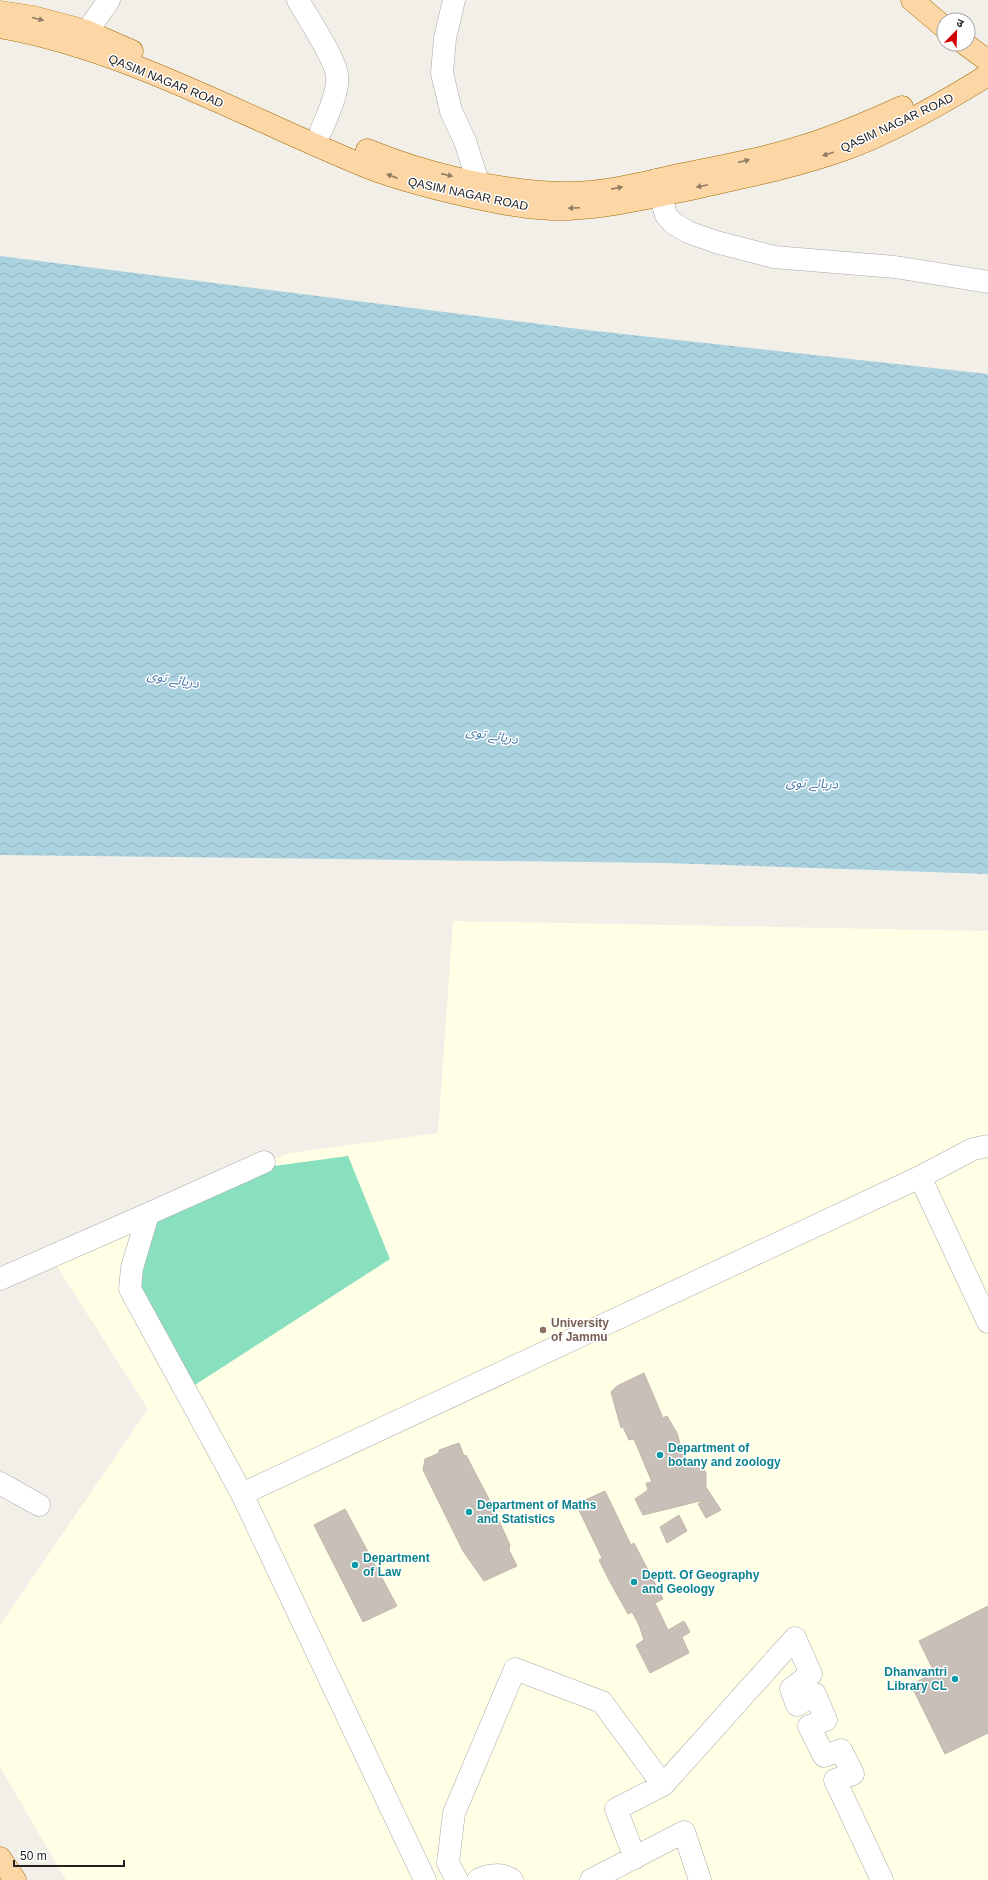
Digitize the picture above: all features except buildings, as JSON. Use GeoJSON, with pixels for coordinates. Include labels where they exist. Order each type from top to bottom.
{"type":"FeatureCollection","features":[{"type":"Feature","properties":{"kind":"main road"},"geometry":{"type":"LineString","coordinates":[[912,0],[936,20]]}},
{"type":"Feature","properties":{"kind":"main road","name":"QASIM NAGAR ROAD"},"geometry":{"type":"LineString","coordinates":[[0,12],[33,18],[386,158],[427,171],[502,188],[544,192],[569,193],[658,188],[778,170],[845,149],[944,102],[988,75]]}},
{"type":"Feature","properties":{"kind":"main road","name":"QASIM NAGAR ROAD"},"geometry":{"type":"LineString","coordinates":[[0,27],[81,38],[135,66],[400,180],[428,188],[517,206],[550,209],[608,205],[658,188],[807,145],[888,113],[948,86],[988,60]]}},
{"type":"Feature","properties":{"kind":"main road"},"geometry":{"type":"LineString","coordinates":[[976,47],[988,51]]}},
{"type":"Feature","properties":{"kind":"main road"},"geometry":{"type":"LineString","coordinates":[[976,51],[988,60]]}},
{"type":"Feature","properties":{"kind":"main road"},"geometry":{"type":"LineString","coordinates":[[0,1858],[15,1880]]}},
{"type":"Feature","properties":{"kind":"street"},"geometry":{"type":"LineString","coordinates":[[81,38],[109,0]]}},
{"type":"Feature","properties":{"kind":"street"},"geometry":{"type":"LineString","coordinates":[[298,0],[333,61],[338,75],[336,88],[321,131]]}},
{"type":"Feature","properties":{"kind":"street"},"geometry":{"type":"LineString","coordinates":[[454,0],[445,38],[442,72],[452,111],[465,141],[478,182]]}},
{"type":"Feature","properties":{"kind":"street"},"geometry":{"type":"LineString","coordinates":[[658,188],[666,214],[672,223],[688,232],[716,242],[774,257],[840,261],[895,267],[988,282]]}},
{"type":"Feature","properties":{"kind":"street"},"geometry":{"type":"LineString","coordinates":[[242,1494],[920,1177],[973,1149],[988,1146]]}},
{"type":"Feature","properties":{"kind":"street"},"geometry":{"type":"LineString","coordinates":[[0,1279],[264,1162]]}},
{"type":"Feature","properties":{"kind":"street"},"geometry":{"type":"LineString","coordinates":[[920,1177],[988,1322]]}},
{"type":"Feature","properties":{"kind":"street"},"geometry":{"type":"LineString","coordinates":[[148,1214],[132,1268],[130,1289],[242,1494],[425,1880]]}},
{"type":"Feature","properties":{"kind":"street"},"geometry":{"type":"LineString","coordinates":[[0,1483],[39,1505]]}},
{"type":"Feature","properties":{"kind":"street"},"geometry":{"type":"LineString","coordinates":[[636,1858],[616,1810],[662,1785],[795,1638],[810,1674],[791,1689],[797,1705],[815,1694],[826,1720],[809,1726],[824,1756],[841,1750],[853,1774],[835,1780],[882,1880]]}},
{"type":"Feature","properties":{"kind":"street"},"geometry":{"type":"LineString","coordinates":[[457,1880],[448,1863],[454,1813],[515,1669],[602,1702],[662,1785]]}},
{"type":"Feature","properties":{"kind":"street"},"geometry":{"type":"LineString","coordinates":[[591,1880],[684,1832],[700,1880]]}},
{"type":"Feature","properties":{"kind":"street"},"geometry":{"type":"LineString","coordinates":[[478,1880],[493,1875],[509,1877],[512,1880]]}},
{"type":"Feature","properties":{"kind":"shaded area","name":"University of Jammu"},"geometry":{"type":"Polygon","coordinates":[[[453,921],[988,931],[988,1880],[66,1880],[0,1767],[0,1625],[148,1409],[47,1251],[132,1209],[290,1153],[438,1133],[453,921]]]}},
{"type":"Feature","properties":{"kind":"green space"},"geometry":{"type":"Polygon","coordinates":[[[348,1156],[390,1259],[184,1392],[119,1284],[138,1220],[274,1166],[348,1156]]]}},
{"type":"Feature","properties":{"kind":"water","name":"دریائے توی"},"geometry":{"type":"Polygon","coordinates":[[[0,256],[587,330],[988,374],[988,874],[666,863],[0,855],[0,256]]]}},
{"type":"Feature","properties":{"kind":"place","name":"University of Jammu"},"geometry":{"type":"Point","coordinates":[543,1330]}},
{"type":"Feature","properties":{"kind":"place","name":"Department of botany and zoology"},"geometry":{"type":"Point","coordinates":[660,1455]}},
{"type":"Feature","properties":{"kind":"place","name":"Department of Maths and Statistics"},"geometry":{"type":"Point","coordinates":[469,1512]}},
{"type":"Feature","properties":{"kind":"place","name":"Department of Law"},"geometry":{"type":"Point","coordinates":[355,1565]}},
{"type":"Feature","properties":{"kind":"place","name":"Deptt. Of Geography and Geology"},"geometry":{"type":"Point","coordinates":[634,1582]}},
{"type":"Feature","properties":{"kind":"place","name":"Dhanvantri Library CL"},"geometry":{"type":"Point","coordinates":[955,1679]}}]}
